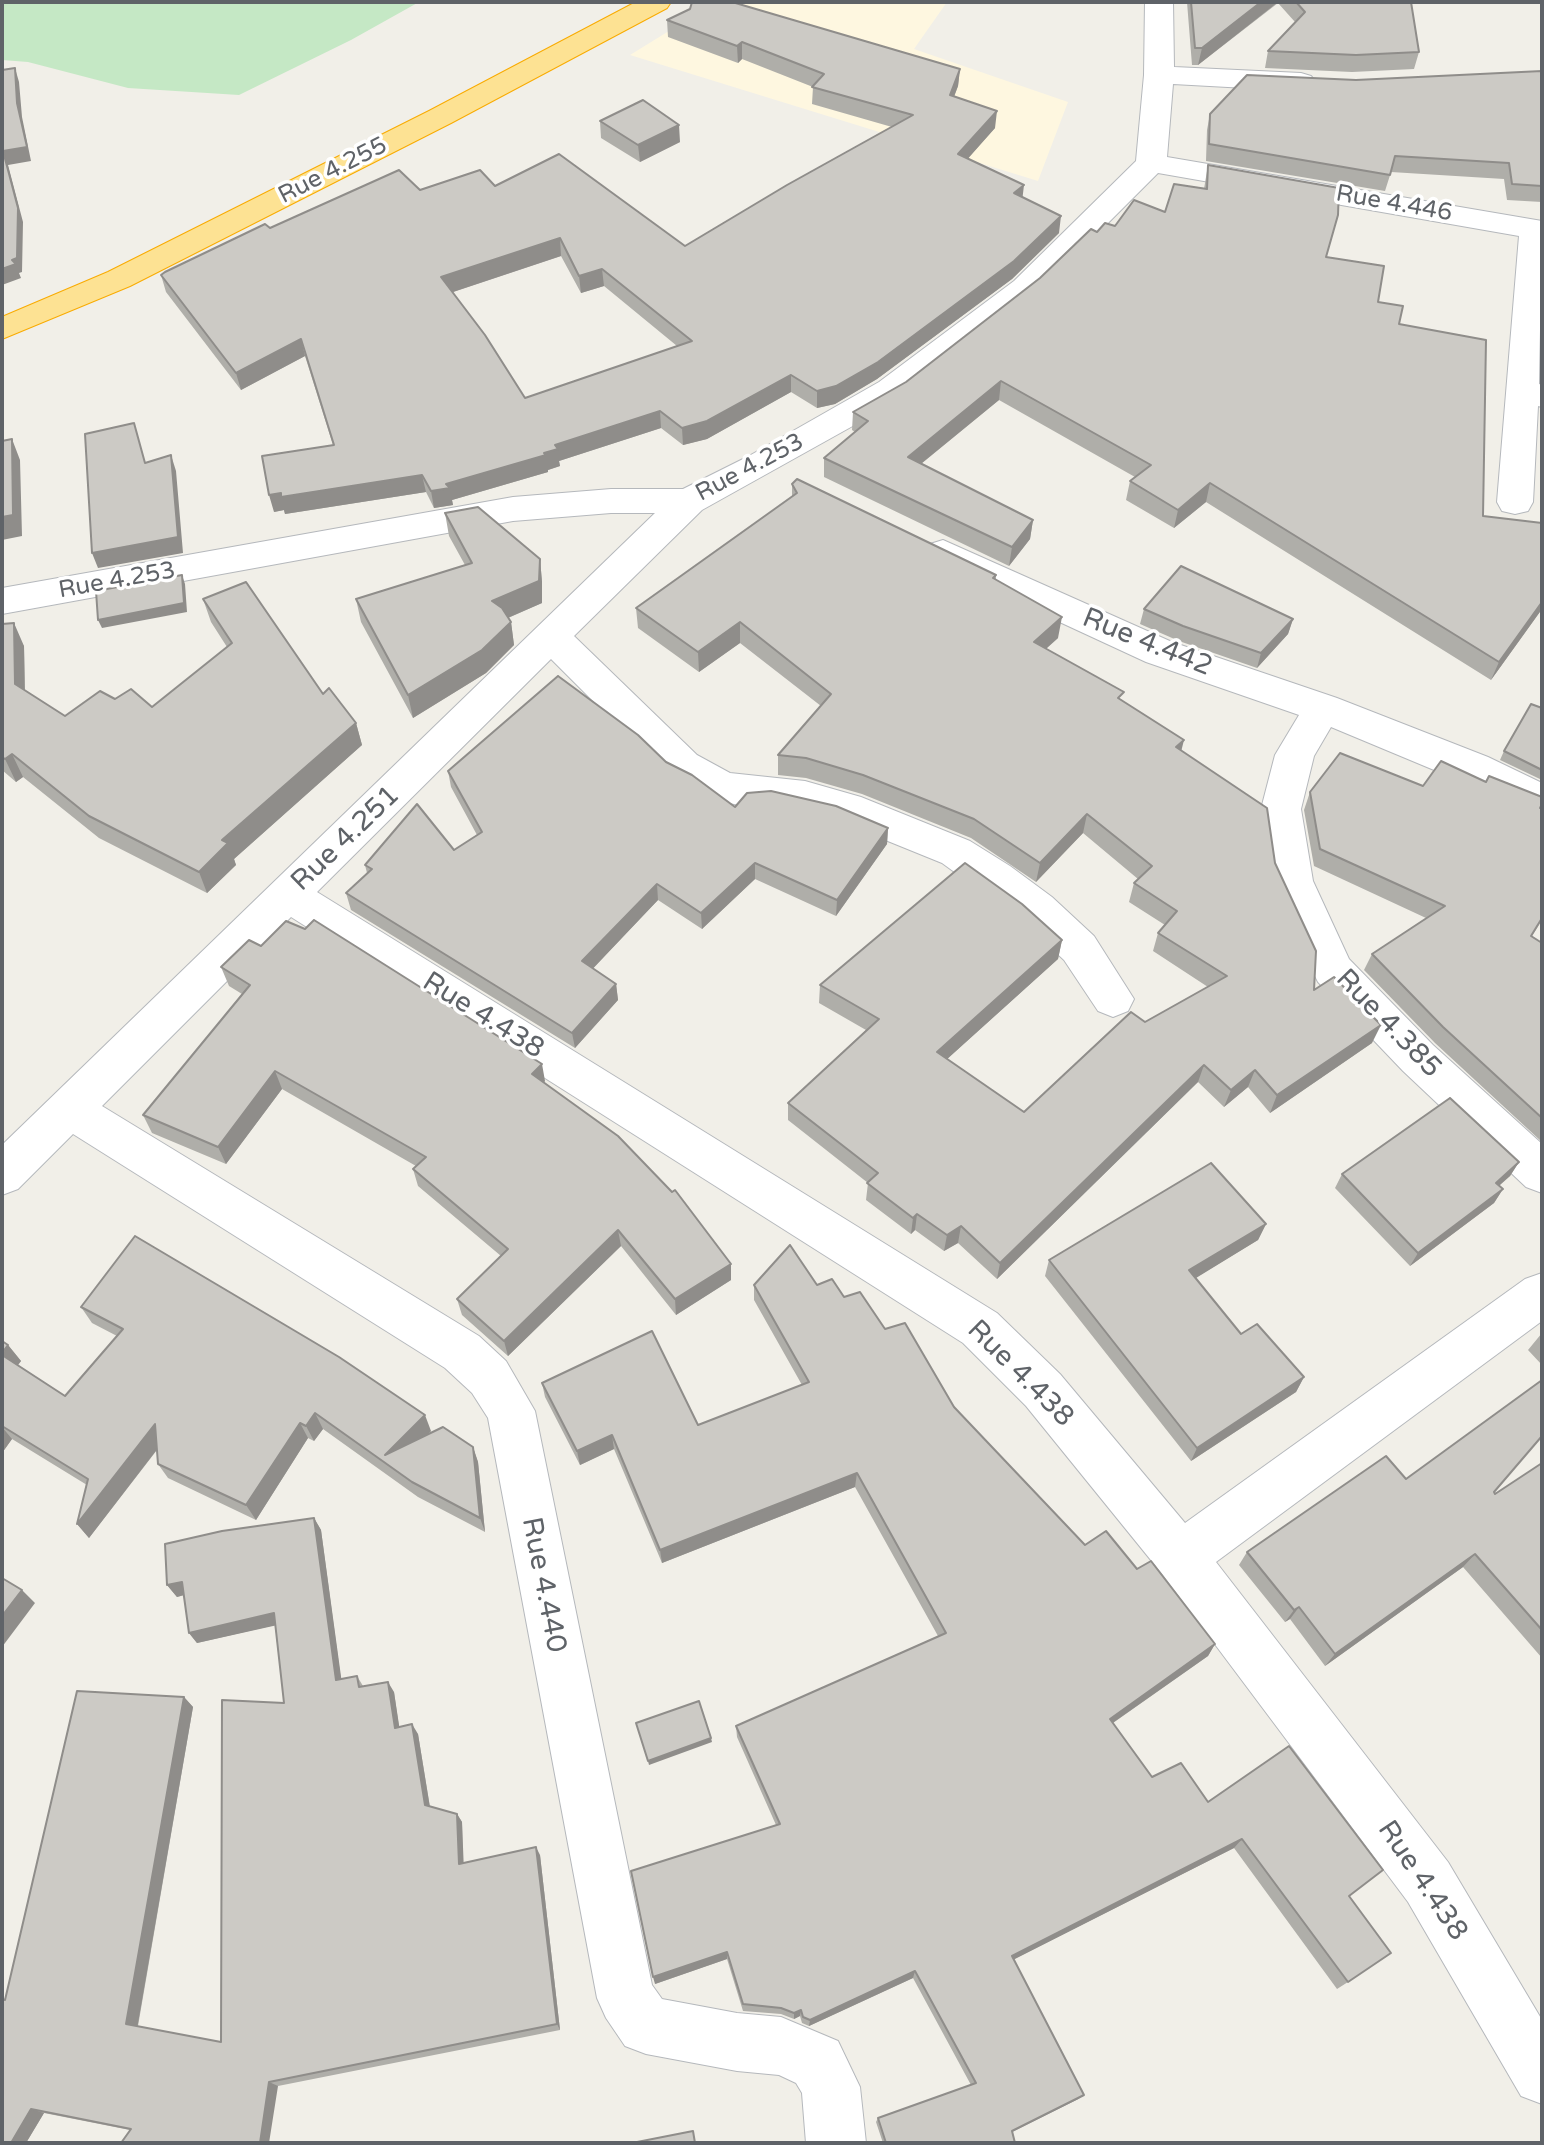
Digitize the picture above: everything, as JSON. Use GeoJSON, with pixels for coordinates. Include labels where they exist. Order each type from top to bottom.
{"type":"FeatureCollection","features":[{"type":"Feature","properties":{"kind":"highway","name":"Rue 4.255"},"geometry":{"type":"LineString","coordinates":[[2,329],[119,279],[440,117],[657,2]]}},
{"type":"Feature","properties":{"kind":"street"},"geometry":{"type":"LineString","coordinates":[[1151,163],[1159,75],[1159,2]]}},
{"type":"Feature","properties":{"kind":"street"},"geometry":{"type":"LineString","coordinates":[[1159,75],[1322,83]]}},
{"type":"Feature","properties":{"kind":"street","name":"Rue 4.446"},"geometry":{"type":"LineString","coordinates":[[1151,163],[1539,231]]}},
{"type":"Feature","properties":{"kind":"street","name":"Rue 4.253"},"geometry":{"type":"LineString","coordinates":[[2,601],[513,509],[611,501],[689,501],[891,390],[1025,288],[1151,163]]}},
{"type":"Feature","properties":{"kind":"street"},"geometry":{"type":"LineString","coordinates":[[1515,502],[1532,394],[1539,231]]}},
{"type":"Feature","properties":{"kind":"street"},"geometry":{"type":"LineString","coordinates":[[761,464],[803,485]]}},
{"type":"Feature","properties":{"kind":"street","name":"Rue 4.251"},"geometry":{"type":"LineString","coordinates":[[2,1175],[689,501]]}},
{"type":"Feature","properties":{"kind":"street","name":"Rue 4.442"},"geometry":{"type":"LineString","coordinates":[[913,539],[1159,652],[1323,708],[1474,768],[1542,800]]}},
{"type":"Feature","properties":{"kind":"street"},"geometry":{"type":"LineString","coordinates":[[552,637],[683,766],[720,786],[748,792],[771,790],[847,808],[956,852],[995,877],[1037,909],[1079,948],[1113,999]]}},
{"type":"Feature","properties":{"kind":"street","name":"Rue 4.385"},"geometry":{"type":"LineString","coordinates":[[1323,708],[1295,755],[1281,809],[1292,881],[1333,970],[1418,1058],[1542,1173]]}},
{"type":"Feature","properties":{"kind":"street","name":"Rue 4.438"},"geometry":{"type":"LineString","coordinates":[[289,895],[980,1328],[1043,1390],[1181,1557],[1428,1882],[1542,2075]]}},
{"type":"Feature","properties":{"kind":"street","name":"Rue 4.440"},"geometry":{"type":"LineString","coordinates":[[70,1109],[462,1352],[489,1377],[511,1411],[626,1998],[646,2025],[737,2042],[781,2046],[817,2062],[831,2087],[836,2143]]}},
{"type":"Feature","properties":{"kind":"street"},"geometry":{"type":"LineString","coordinates":[[1181,1557],[1542,1294]]}},
{"type":"Feature","properties":{"kind":"shaded area"},"geometry":{"type":"Polygon","coordinates":[[[716,2],[947,2],[914,49],[1068,102],[1038,181],[630,55],[716,2]]]}},
{"type":"Feature","properties":{"kind":"green space"},"geometry":{"type":"Polygon","coordinates":[[[2,2],[419,2],[351,40],[239,95],[128,88],[28,62],[2,60],[2,2]]]}},
{"type":"Feature","properties":{"kind":"building"},"geometry":{"type":"Polygon","coordinates":[[[692,2],[732,2],[960,69],[950,95],[997,111],[958,154],[1024,185],[1014,193],[1061,216],[1014,261],[878,362],[836,386],[817,391],[791,375],[707,421],[682,428],[660,411],[555,445],[558,449],[544,453],[546,455],[446,484],[450,488],[431,491],[422,475],[281,497],[281,493],[269,495],[262,456],[334,445],[301,339],[236,373],[161,275],[165,272],[265,224],[270,228],[399,170],[420,190],[480,170],[495,186],[559,154],[685,246],[913,115],[812,87],[824,74],[742,42],[737,46],[667,20],[690,9],[692,2]],[[560,238],[441,277],[485,335],[525,398],[692,341],[602,269],[579,276],[560,238]]]}},
{"type":"Feature","properties":{"kind":"building"},"geometry":{"type":"Polygon","coordinates":[[[1191,2],[1261,2],[1202,48],[1195,48],[1191,2]]]}},
{"type":"Feature","properties":{"kind":"building"},"geometry":{"type":"Polygon","coordinates":[[[1296,2],[1411,2],[1419,52],[1356,55],[1268,51],[1305,12],[1296,2]]]}},
{"type":"Feature","properties":{"kind":"building"},"geometry":{"type":"Polygon","coordinates":[[[15,68],[17,103],[27,147],[3,151],[18,208],[17,258],[12,260],[16,264],[2,269],[2,70],[15,68]]]}},
{"type":"Feature","properties":{"kind":"building"},"geometry":{"type":"Polygon","coordinates":[[[1542,71],[1542,186],[1512,184],[1509,163],[1395,156],[1390,175],[1209,144],[1210,114],[1247,75],[1356,80],[1542,71]]]}},
{"type":"Feature","properties":{"kind":"building"},"geometry":{"type":"Polygon","coordinates":[[[643,100],[679,125],[638,145],[600,121],[643,100]]]}},
{"type":"Feature","properties":{"kind":"building"},"geometry":{"type":"Polygon","coordinates":[[[1208,165],[1339,188],[1338,215],[1326,257],[1384,266],[1378,302],[1403,306],[1399,324],[1486,340],[1483,516],[1542,523],[1542,602],[1499,662],[1210,483],[1178,510],[1130,481],[1151,465],[1001,381],[908,457],[1033,520],[1012,547],[824,458],[868,421],[853,412],[906,382],[1040,278],[1091,229],[1097,232],[1105,223],[1115,226],[1134,200],[1165,212],[1174,184],[1207,189],[1208,165]]]}},
{"type":"Feature","properties":{"kind":"building"},"geometry":{"type":"Polygon","coordinates":[[[134,423],[145,463],[171,455],[178,537],[92,553],[85,434],[134,423]]]}},
{"type":"Feature","properties":{"kind":"building"},"geometry":{"type":"Polygon","coordinates":[[[12,439],[13,515],[2,517],[2,441],[12,439]]]}},
{"type":"Feature","properties":{"kind":"building"},"geometry":{"type":"Polygon","coordinates":[[[797,479],[996,575],[993,578],[1062,617],[1034,642],[1124,692],[1118,698],[1184,740],[1176,747],[1267,808],[1275,863],[1316,951],[1314,990],[1334,977],[1381,1025],[1277,1095],[1255,1070],[1231,1090],[1204,1065],[1000,1263],[961,1226],[947,1235],[917,1214],[913,1218],[867,1183],[878,1173],[788,1103],[879,1019],[820,985],[965,863],[1022,904],[1062,940],[937,1052],[1024,1112],[1131,1012],[1145,1022],[1227,976],[1158,933],[1177,911],[1134,883],[1152,866],[1087,814],[1040,863],[974,819],[863,775],[806,758],[778,755],[831,694],[740,622],[698,652],[636,608],[797,493],[792,484],[797,479]]]}},
{"type":"Feature","properties":{"kind":"building"},"geometry":{"type":"Polygon","coordinates":[[[478,507],[540,559],[539,581],[492,601],[502,608],[511,622],[482,650],[408,695],[356,599],[472,563],[445,513],[478,507]]]}},
{"type":"Feature","properties":{"kind":"building"},"geometry":{"type":"Polygon","coordinates":[[[1181,566],[1293,619],[1261,653],[1144,609],[1181,566]]]}},
{"type":"Feature","properties":{"kind":"building"},"geometry":{"type":"Polygon","coordinates":[[[182,575],[184,603],[98,620],[96,591],[182,575]]]}},
{"type":"Feature","properties":{"kind":"building"},"geometry":{"type":"Polygon","coordinates":[[[246,582],[323,694],[329,688],[356,723],[222,840],[228,843],[199,872],[89,816],[12,754],[5,759],[2,757],[2,624],[14,623],[15,684],[65,716],[100,691],[115,699],[131,689],[152,707],[232,643],[203,599],[246,582]]]}},
{"type":"Feature","properties":{"kind":"building"},"geometry":{"type":"Polygon","coordinates":[[[558,676],[638,735],[666,762],[692,775],[735,807],[747,793],[771,791],[836,806],[888,828],[837,900],[755,863],[701,913],[657,884],[582,961],[616,984],[572,1033],[346,893],[372,869],[365,865],[417,804],[454,850],[482,832],[448,771],[558,676]]]}},
{"type":"Feature","properties":{"kind":"building"},"geometry":{"type":"Polygon","coordinates":[[[1531,704],[1542,708],[1542,770],[1504,751],[1531,704]]]}},
{"type":"Feature","properties":{"kind":"building"},"geometry":{"type":"Polygon","coordinates":[[[1340,753],[1423,786],[1441,761],[1486,782],[1489,776],[1542,797],[1542,918],[1531,936],[1542,943],[1542,1118],[1443,1027],[1372,954],[1445,906],[1320,849],[1310,792],[1340,753]]]}},
{"type":"Feature","properties":{"kind":"building"},"geometry":{"type":"Polygon","coordinates":[[[314,920],[542,1064],[532,1074],[618,1136],[672,1192],[675,1190],[731,1264],[675,1299],[618,1230],[504,1341],[457,1299],[508,1249],[413,1169],[426,1157],[275,1071],[218,1147],[143,1115],[250,985],[221,967],[249,940],[261,946],[286,921],[305,929],[314,920]]]}},
{"type":"Feature","properties":{"kind":"building"},"geometry":{"type":"Polygon","coordinates":[[[1450,1098],[1519,1162],[1496,1183],[1503,1189],[1418,1253],[1342,1174],[1450,1098]]]}},
{"type":"Feature","properties":{"kind":"building"},"geometry":{"type":"Polygon","coordinates":[[[1211,1163],[1266,1224],[1189,1270],[1241,1334],[1257,1324],[1304,1377],[1197,1448],[1049,1260],[1211,1163]]]}},
{"type":"Feature","properties":{"kind":"building"},"geometry":{"type":"Polygon","coordinates":[[[135,1236],[339,1357],[425,1415],[385,1455],[443,1427],[473,1447],[480,1518],[412,1482],[315,1413],[306,1426],[300,1423],[246,1505],[158,1464],[155,1424],[77,1524],[88,1479],[2,1426],[2,1355],[65,1396],[123,1329],[81,1307],[135,1236]]]}},
{"type":"Feature","properties":{"kind":"building"},"geometry":{"type":"Polygon","coordinates":[[[790,1245],[817,1285],[832,1279],[844,1297],[860,1292],[885,1329],[905,1323],[954,1407],[1085,1545],[1106,1531],[1137,1569],[1151,1561],[1215,1644],[1110,1719],[1152,1777],[1181,1763],[1208,1802],[1289,1746],[1383,1870],[1349,1896],[1391,1953],[1348,1982],[1242,1839],[1012,1956],[1084,2095],[1012,2131],[1015,2143],[886,2143],[878,2118],[976,2083],[915,1971],[810,2020],[803,2017],[801,2010],[794,2013],[781,2008],[743,2004],[727,1952],[653,1977],[631,1871],[780,1824],[736,1726],[946,1633],[857,1473],[660,1550],[612,1435],[577,1451],[542,1383],[652,1331],[698,1425],[809,1382],[754,1285],[790,1245]]]}},
{"type":"Feature","properties":{"kind":"building"},"geometry":{"type":"Polygon","coordinates":[[[1542,1380],[1542,1436],[1494,1492],[1542,1463],[1542,1630],[1475,1554],[1335,1654],[1299,1607],[1294,1610],[1247,1552],[1386,1456],[1406,1479],[1542,1380]]]}},
{"type":"Feature","properties":{"kind":"building"},"geometry":{"type":"Polygon","coordinates":[[[314,1518],[336,1680],[357,1676],[359,1687],[388,1682],[395,1728],[412,1724],[425,1805],[457,1814],[459,1864],[536,1847],[557,2024],[269,2082],[260,2143],[121,2143],[131,2129],[31,2109],[11,2143],[2,2143],[2,1999],[5,2000],[77,1691],[184,1697],[126,2024],[221,2042],[222,1700],[284,1703],[274,1613],[189,1633],[182,1582],[167,1585],[165,1544],[222,1531],[314,1518]]]}},
{"type":"Feature","properties":{"kind":"building"},"geometry":{"type":"Polygon","coordinates":[[[2,1578],[22,1590],[2,1616],[2,1578]]]}},
{"type":"Feature","properties":{"kind":"building"},"geometry":{"type":"Polygon","coordinates":[[[699,1701],[711,1738],[648,1761],[636,1723],[699,1701]]]}},
{"type":"Feature","properties":{"kind":"building"},"geometry":{"type":"Polygon","coordinates":[[[693,2131],[695,2143],[632,2143],[693,2131]]]}}]}
